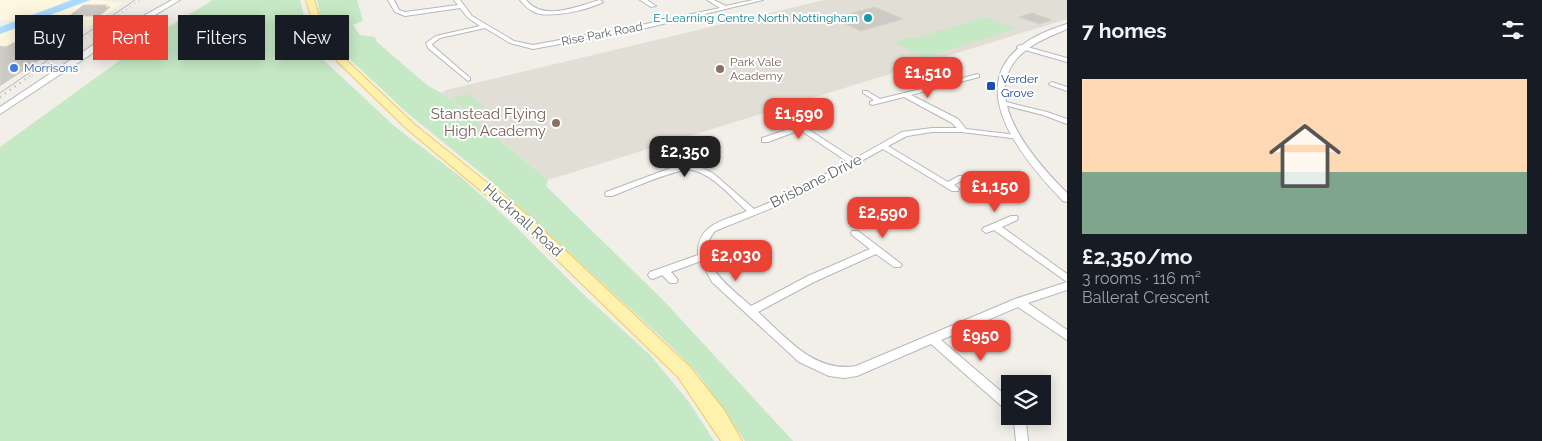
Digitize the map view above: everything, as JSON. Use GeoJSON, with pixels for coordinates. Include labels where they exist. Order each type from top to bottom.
{"type":"FeatureCollection","features":[{"type":"Feature","properties":{"kind":"main road","name":"Hucknall Road"},"geometry":{"type":"LineString","coordinates":[[313,2],[318,25],[329,46],[342,61],[411,127],[520,216],[684,372],[717,416],[732,441]]}},
{"type":"Feature","properties":{"kind":"street"},"geometry":{"type":"LineString","coordinates":[[0,111],[105,41],[177,0]]}},
{"type":"Feature","properties":{"kind":"street"},"geometry":{"type":"LineString","coordinates":[[390,0],[397,11],[405,14],[459,3]]}},
{"type":"Feature","properties":{"kind":"street"},"geometry":{"type":"LineString","coordinates":[[523,0],[534,11],[546,13],[600,2]]}},
{"type":"Feature","properties":{"kind":"street"},"geometry":{"type":"LineString","coordinates":[[643,0],[653,6]]}},
{"type":"Feature","properties":{"kind":"street"},"geometry":{"type":"LineString","coordinates":[[710,0],[725,8]]}},
{"type":"Feature","properties":{"kind":"street","name":"Rise Park Road"},"geometry":{"type":"LineString","coordinates":[[459,3],[470,17],[517,44],[533,46],[646,26],[760,0]]}},
{"type":"Feature","properties":{"kind":"street"},"geometry":{"type":"LineString","coordinates":[[468,79],[430,47],[429,43],[438,37],[486,26]]}},
{"type":"Feature","properties":{"kind":"street"},"geometry":{"type":"LineString","coordinates":[[1067,26],[1049,32],[1020,47],[1012,56],[1002,75],[1002,103],[1017,137],[1039,169],[1067,199]]}},
{"type":"Feature","properties":{"kind":"street"},"geometry":{"type":"LineString","coordinates":[[1020,47],[1067,60]]}},
{"type":"Feature","properties":{"kind":"street"},"geometry":{"type":"LineString","coordinates":[[865,92],[876,102],[926,88],[948,86],[975,78]]}},
{"type":"Feature","properties":{"kind":"street"},"geometry":{"type":"LineString","coordinates":[[1052,84],[1066,87]]}},
{"type":"Feature","properties":{"kind":"street"},"geometry":{"type":"LineString","coordinates":[[904,94],[955,121],[964,131]]}},
{"type":"Feature","properties":{"kind":"street"},"geometry":{"type":"LineString","coordinates":[[1002,103],[1045,113],[1067,122]]}},
{"type":"Feature","properties":{"kind":"street"},"geometry":{"type":"LineString","coordinates":[[772,139],[822,121],[802,111]]}},
{"type":"Feature","properties":{"kind":"street"},"geometry":{"type":"LineString","coordinates":[[801,128],[854,162]]}},
{"type":"Feature","properties":{"kind":"street","name":"Brisbane Drive"},"geometry":{"type":"LineString","coordinates":[[703,257],[702,246],[704,237],[712,229],[786,199],[905,134],[921,130],[964,131],[1017,137]]}},
{"type":"Feature","properties":{"kind":"street"},"geometry":{"type":"LineString","coordinates":[[883,146],[951,187],[962,178]]}},
{"type":"Feature","properties":{"kind":"street"},"geometry":{"type":"LineString","coordinates":[[609,194],[621,193],[682,167],[690,166],[704,170],[753,212]]}},
{"type":"Feature","properties":{"kind":"street"},"geometry":{"type":"LineString","coordinates":[[1014,218],[990,228],[1067,278]]}},
{"type":"Feature","properties":{"kind":"street"},"geometry":{"type":"LineString","coordinates":[[855,233],[897,265]]}},
{"type":"Feature","properties":{"kind":"street"},"geometry":{"type":"LineString","coordinates":[[750,311],[811,279],[877,250]]}},
{"type":"Feature","properties":{"kind":"street"},"geometry":{"type":"LineString","coordinates":[[652,275],[703,257],[715,279],[803,359],[829,371],[844,373],[857,371],[1019,302],[1067,286]]}},
{"type":"Feature","properties":{"kind":"street"},"geometry":{"type":"LineString","coordinates":[[664,270],[673,280]]}},
{"type":"Feature","properties":{"kind":"street"},"geometry":{"type":"LineString","coordinates":[[1019,302],[1067,336]]}},
{"type":"Feature","properties":{"kind":"street"},"geometry":{"type":"LineString","coordinates":[[932,339],[1001,398]]}},
{"type":"Feature","properties":{"kind":"street"},"geometry":{"type":"LineString","coordinates":[[1020,425],[1022,441]]}},
{"type":"Feature","properties":{"kind":"shaded area"},"geometry":{"type":"Polygon","coordinates":[[[0,0],[69,0],[61,2],[69,6],[93,0],[123,3],[106,15],[93,15],[93,24],[83,31],[83,15],[47,15],[65,8],[57,5],[33,15],[15,15],[15,21],[0,20],[0,0]]]}},
{"type":"Feature","properties":{"kind":"shaded area","name":"Park Vale Academy"},"geometry":{"type":"Polygon","coordinates":[[[824,0],[1067,0],[1067,19],[548,180],[442,93],[446,90],[824,0]]]}},
{"type":"Feature","properties":{"kind":"shaded area"},"geometry":{"type":"Polygon","coordinates":[[[15,27],[15,60],[41,60],[0,88],[0,33],[15,27]]]}},
{"type":"Feature","properties":{"kind":"green space"},"geometry":{"type":"Polygon","coordinates":[[[213,0],[300,0],[304,15],[275,15],[275,60],[324,60],[393,125],[462,178],[650,355],[689,402],[714,441],[0,441],[0,147],[120,60],[168,60],[168,27],[178,21],[178,60],[265,60],[265,15],[188,15],[213,0]]]}},
{"type":"Feature","properties":{"kind":"green space"},"geometry":{"type":"Polygon","coordinates":[[[317,0],[357,0],[363,21],[353,25],[360,35],[375,37],[377,42],[428,86],[442,93],[548,180],[546,186],[663,300],[793,441],[745,441],[699,375],[673,348],[492,182],[405,111],[349,58],[349,15],[320,15],[317,0]]]}},
{"type":"Feature","properties":{"kind":"green space"},"geometry":{"type":"Polygon","coordinates":[[[986,17],[1015,29],[925,57],[893,42],[908,37],[912,39],[986,17]]]}},
{"type":"Feature","properties":{"kind":"green space"},"geometry":{"type":"Polygon","coordinates":[[[467,93],[484,107],[468,113],[452,98],[467,93]]]}},
{"type":"Feature","properties":{"kind":"building"},"geometry":{"type":"Polygon","coordinates":[[[84,5],[107,5],[105,7],[110,7],[100,15],[70,15],[84,5]]]}},
{"type":"Feature","properties":{"kind":"building","name":"E-Learning Centre North Nottingham"},"geometry":{"type":"Polygon","coordinates":[[[875,7],[903,19],[861,31],[833,18],[875,7]]]}},
{"type":"Feature","properties":{"kind":"building"},"geometry":{"type":"Polygon","coordinates":[[[1032,13],[1052,20],[1039,24],[1019,17],[1032,13]]]}},
{"type":"Feature","properties":{"kind":"building"},"geometry":{"type":"Polygon","coordinates":[[[15,42],[15,60],[39,60],[0,86],[0,46],[6,47],[15,42]]]}},
{"type":"Feature","properties":{"kind":"waterway"},"geometry":{"type":"LineString","coordinates":[[0,31],[68,4],[85,0]]}},
{"type":"Feature","properties":{"kind":"tram line"},"geometry":{"type":"LineString","coordinates":[[0,93],[135,0]]}},
{"type":"Feature","properties":{"kind":"railway"},"geometry":{"type":"LineString","coordinates":[[28,78],[140,0]]}},
{"type":"Feature","properties":{"kind":"railway"},"geometry":{"type":"LineString","coordinates":[[0,97],[30,76]]}},
{"type":"Feature","properties":{"kind":"place","name":"E-Learning Centre North Nottingham"},"geometry":{"type":"Point","coordinates":[868,18]}},
{"type":"Feature","properties":{"kind":"place","name":"Morrisons"},"geometry":{"type":"Point","coordinates":[14,68]}},
{"type":"Feature","properties":{"kind":"place","name":"Park Vale Academy"},"geometry":{"type":"Point","coordinates":[720,69]}},
{"type":"Feature","properties":{"kind":"place","name":"Verder Grove"},"geometry":{"type":"Point","coordinates":[991,86]}},
{"type":"Feature","properties":{"kind":"place","name":"Stanstead Flying High Academy"},"geometry":{"type":"Point","coordinates":[556,123]}}]}
